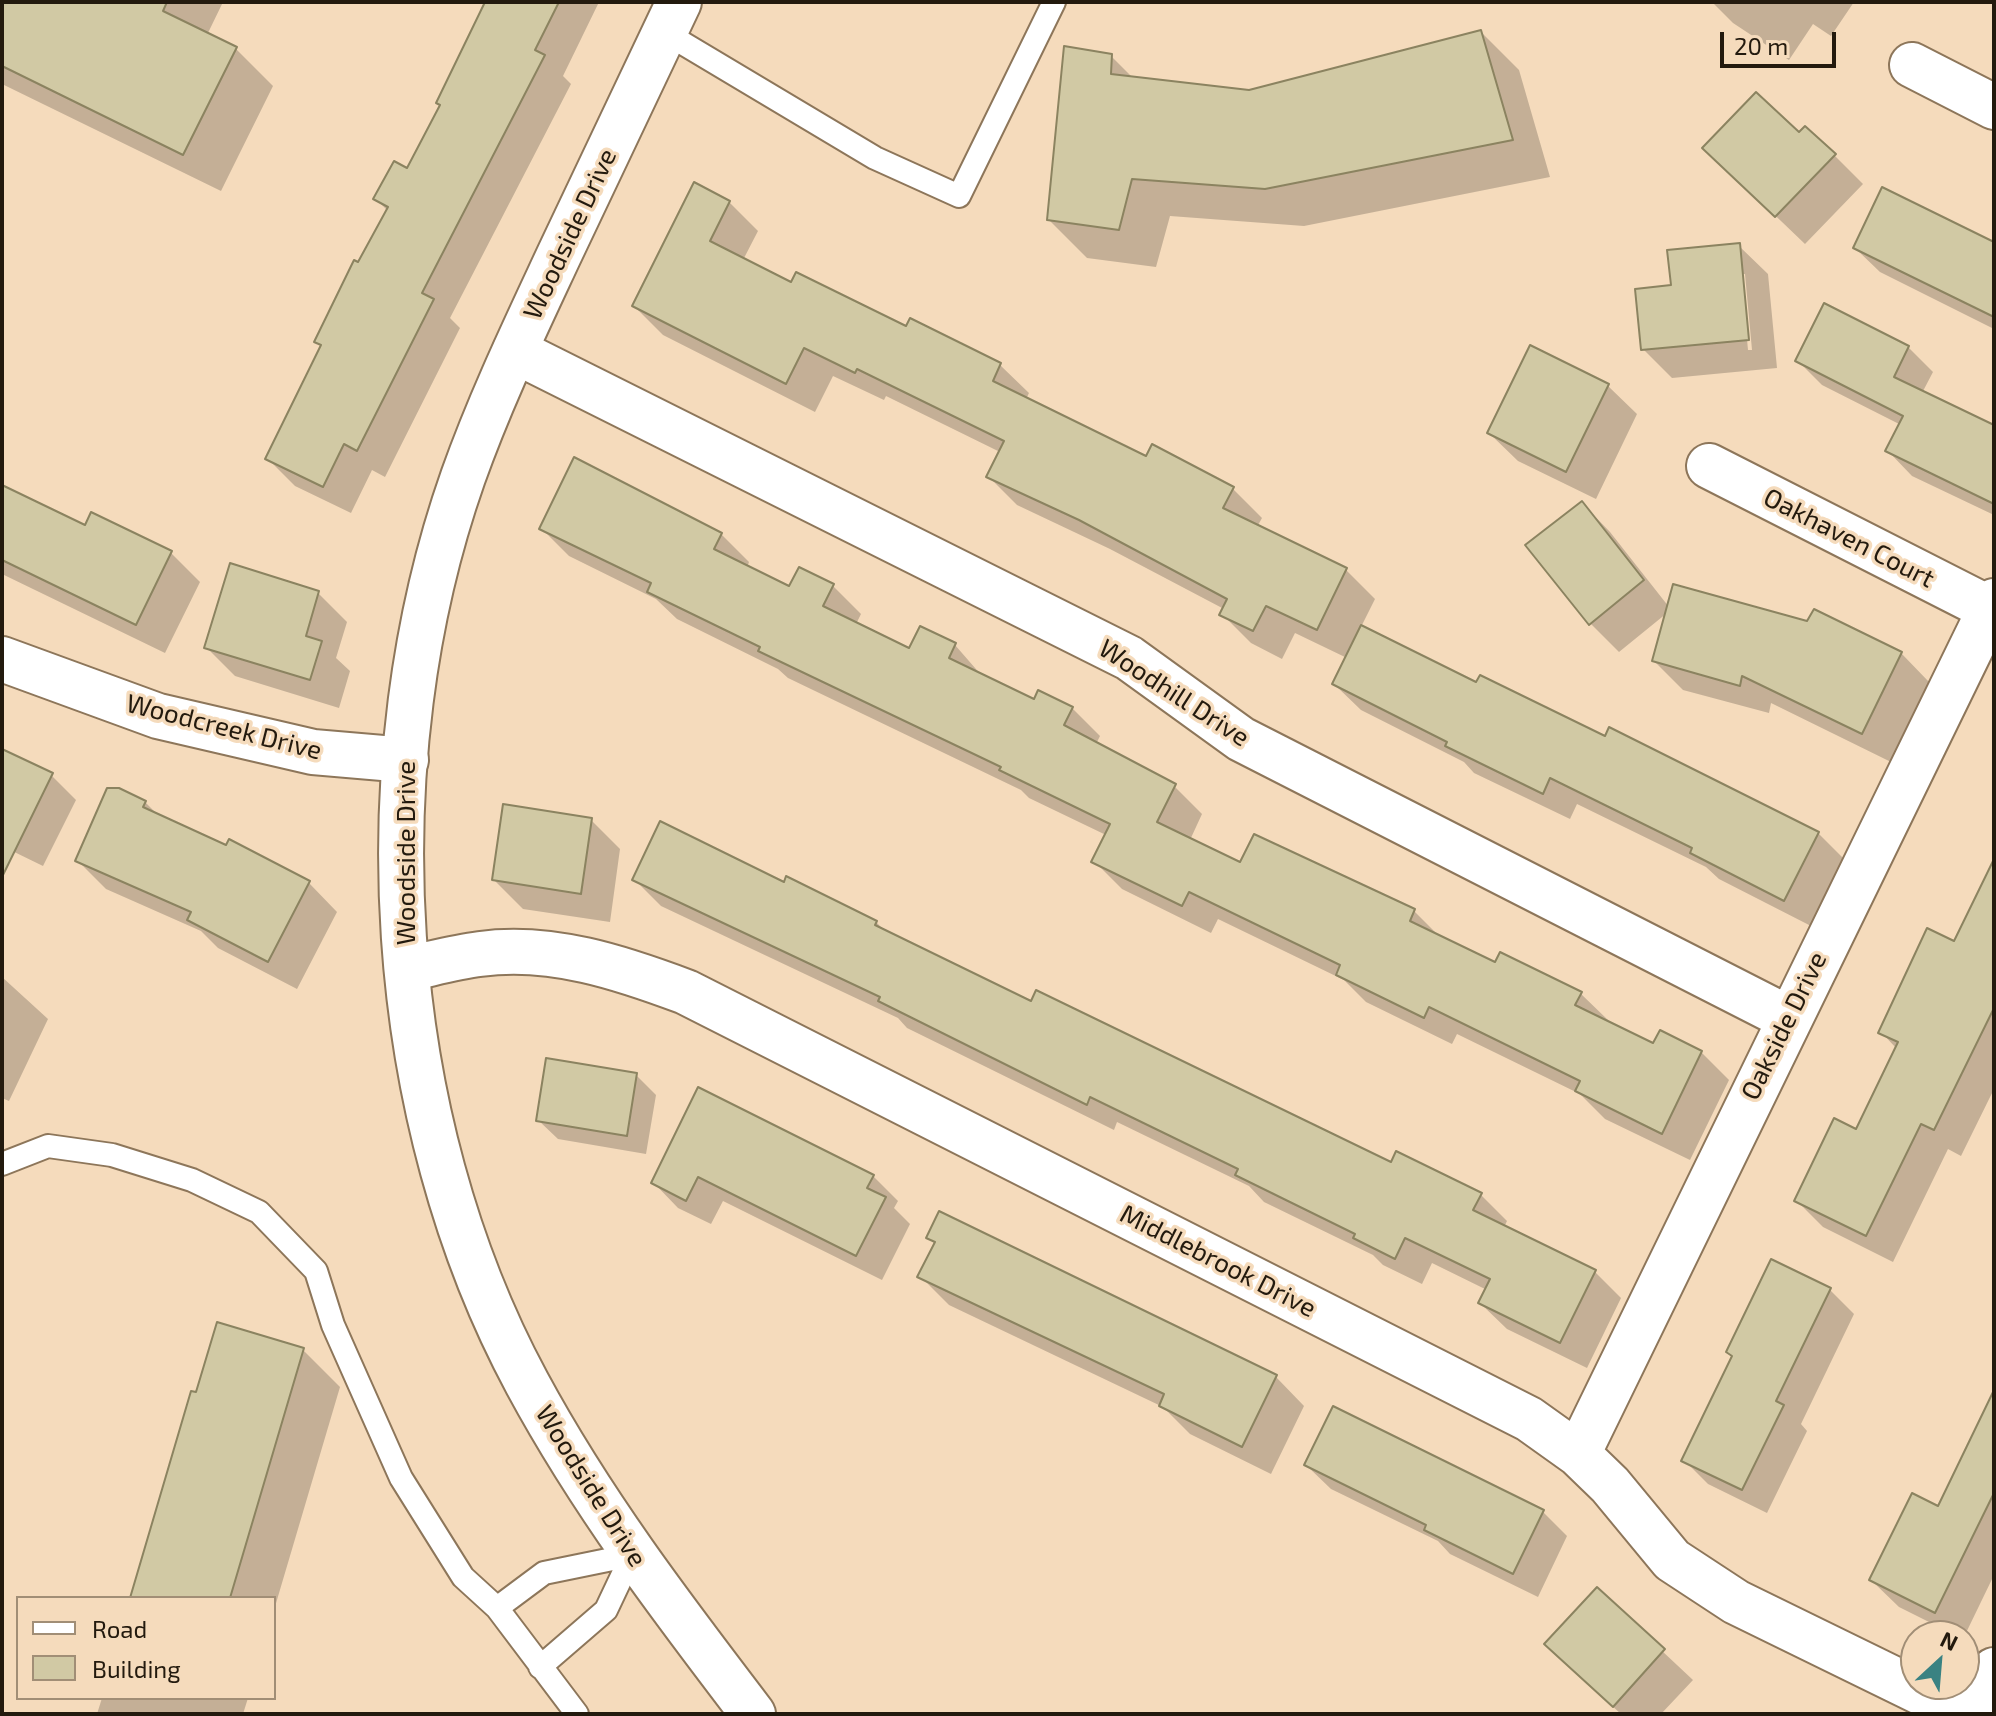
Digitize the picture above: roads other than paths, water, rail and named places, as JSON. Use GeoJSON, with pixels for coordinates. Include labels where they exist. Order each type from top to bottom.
{"type":"FeatureCollection","features":[{"type":"Feature","properties":{"kind":"street","name":"Woodside Drive"},"geometry":{"type":"LineString","coordinates":[[672,17],[515,351],[462,479],[420,632],[406,760],[401,915],[428,1118],[473,1264],[526,1382],[632,1555],[753,1714]]}},
{"type":"Feature","properties":{"kind":"street"},"geometry":{"type":"LineString","coordinates":[[1912,65],[1994,107]]}},
{"type":"Feature","properties":{"kind":"street","name":"Woodhill Drive"},"geometry":{"type":"LineString","coordinates":[[515,351],[1129,658],[1241,739],[1788,1018]]}},
{"type":"Feature","properties":{"kind":"street","name":"Oakhaven Court"},"geometry":{"type":"LineString","coordinates":[[1709,466],[1992,605]]}},
{"type":"Feature","properties":{"kind":"street","name":"Oakside Drive"},"geometry":{"type":"LineString","coordinates":[[1578,1454],[1992,605]]}},
{"type":"Feature","properties":{"kind":"street","name":"Woodcreek Drive"},"geometry":{"type":"LineString","coordinates":[[2,659],[158,716],[313,752],[406,760]]}},
{"type":"Feature","properties":{"kind":"street","name":"Middlebrook Drive"},"geometry":{"type":"LineString","coordinates":[[407,969],[482,953],[555,954],[619,967],[686,992],[1529,1419],[1578,1454],[1610,1485],[1672,1560],[1736,1602],[1965,1714]]}},
{"type":"Feature","properties":{"kind":"street"},"geometry":{"type":"LineString","coordinates":[[1974,1714],[1994,1670]]}},
{"type":"Feature","properties":{"kind":"lane"},"geometry":{"type":"LineString","coordinates":[[672,17],[875,158],[959,196],[1054,2]]}},
{"type":"Feature","properties":{"kind":"lane"},"geometry":{"type":"LineString","coordinates":[[2,1164],[48,1146],[112,1155],[192,1180],[259,1212],[316,1271],[333,1325],[401,1478],[463,1577],[497,1608],[577,1714]]}},
{"type":"Feature","properties":{"kind":"lane"},"geometry":{"type":"LineString","coordinates":[[497,1608],[544,1573],[632,1555]]}},
{"type":"Feature","properties":{"kind":"lane"},"geometry":{"type":"LineString","coordinates":[[540,1667],[606,1610],[632,1555]]}}]}
